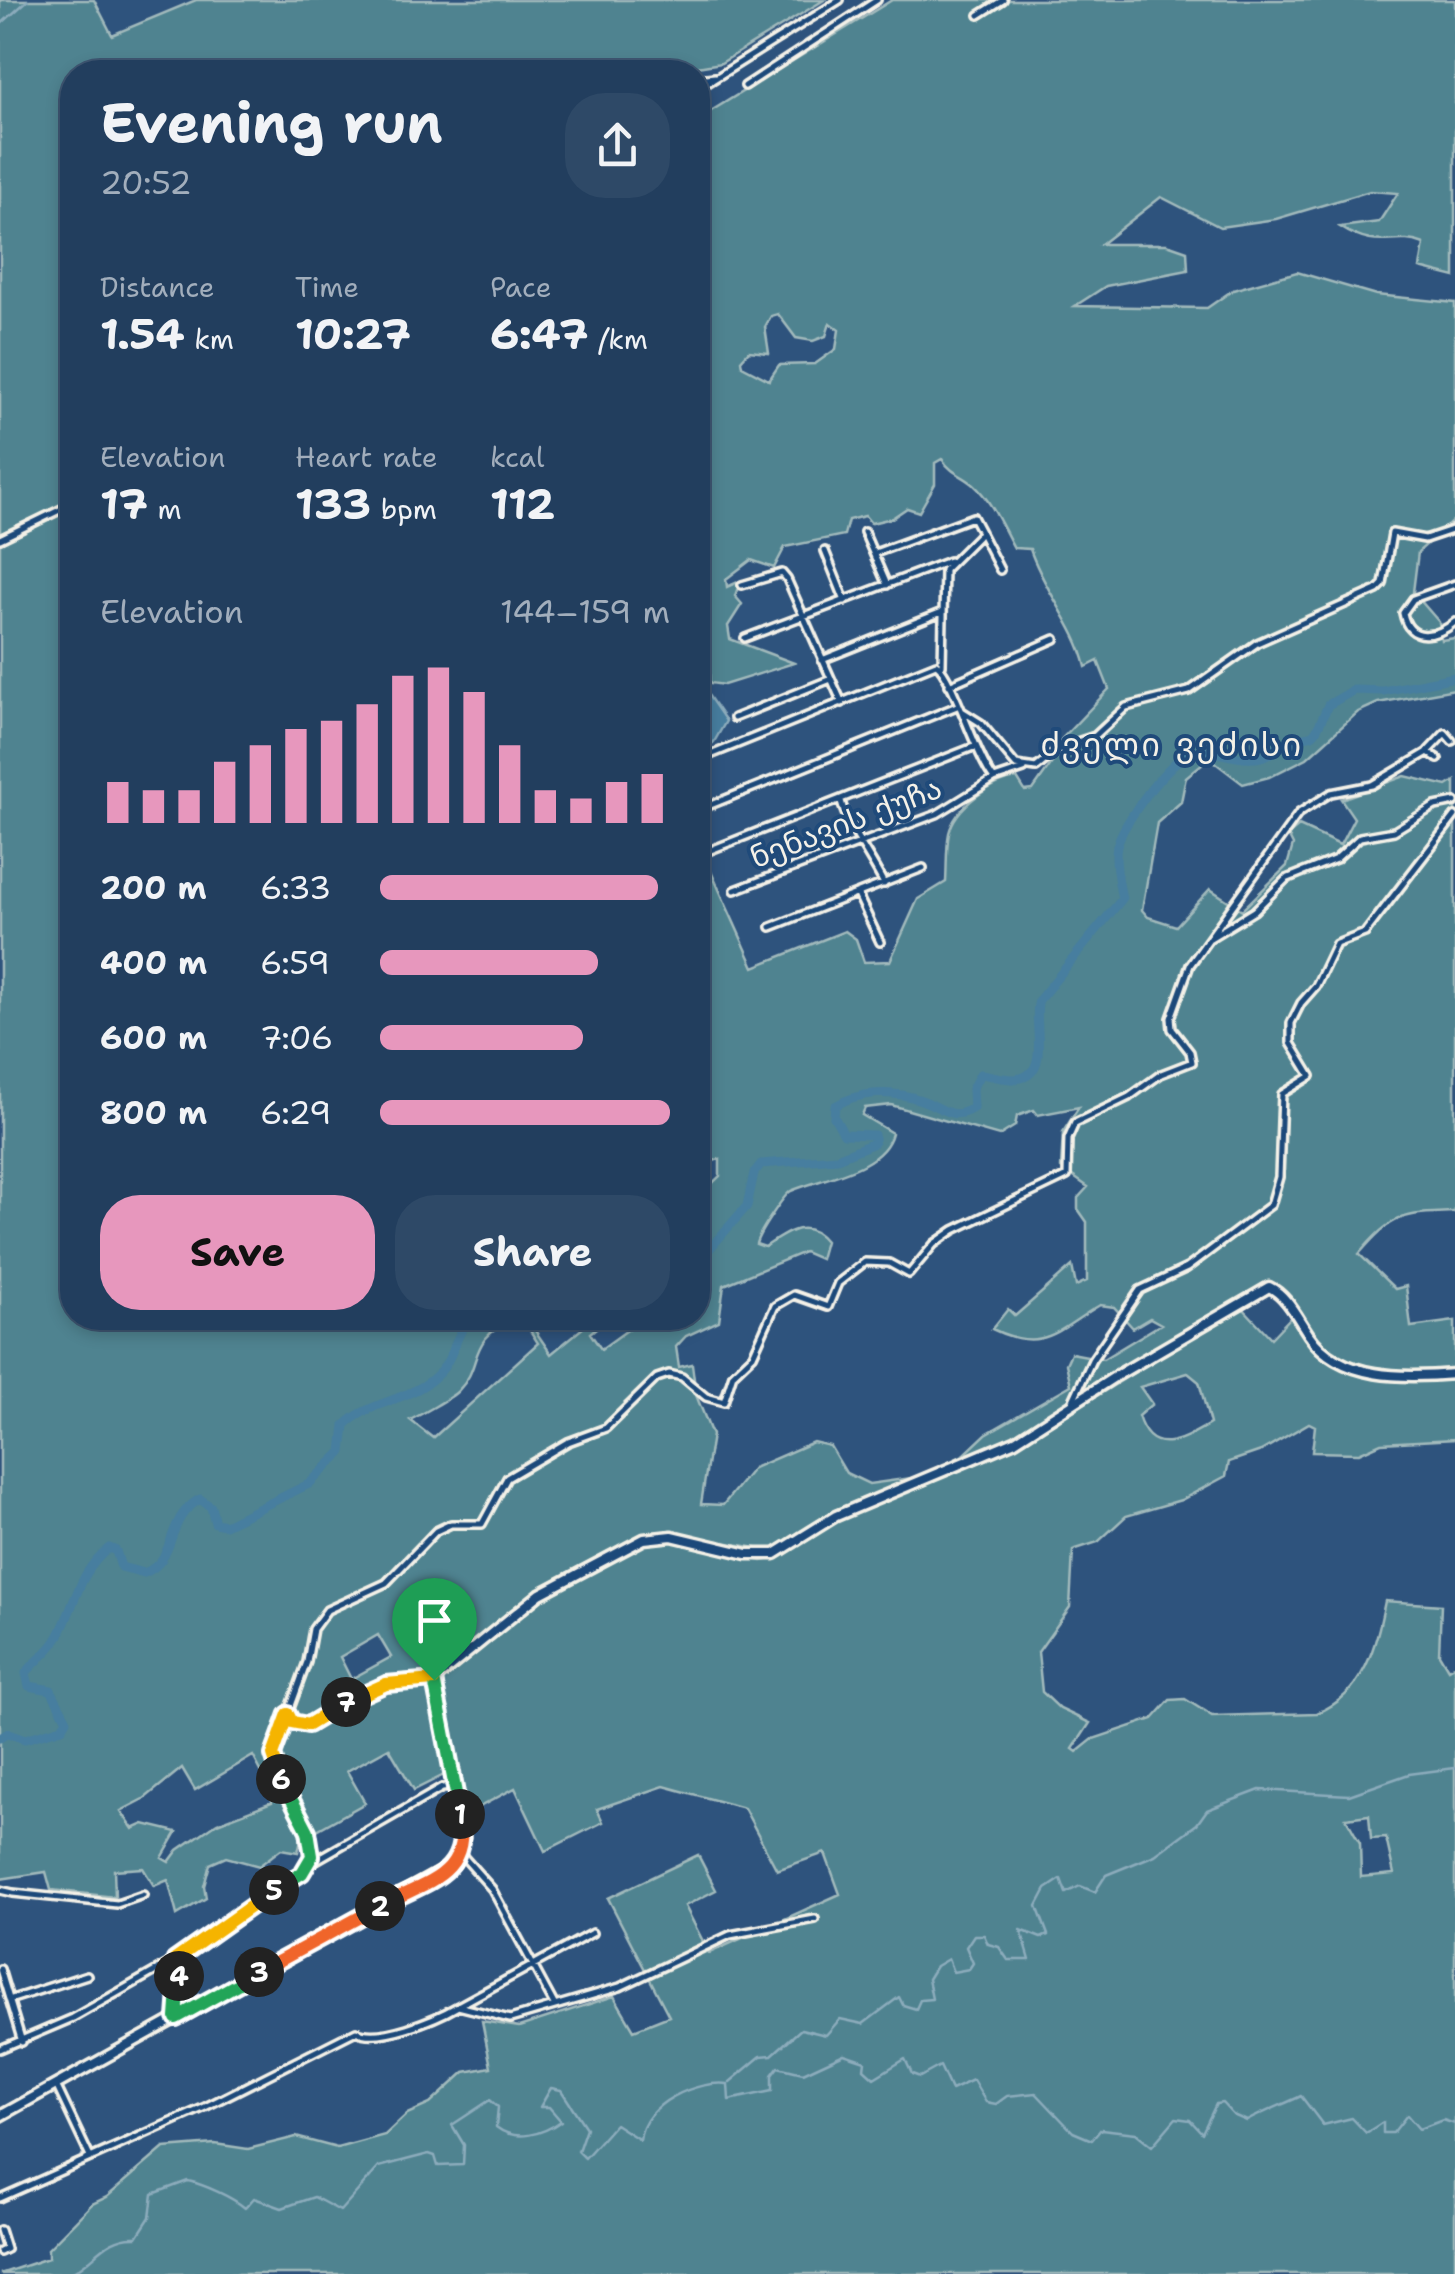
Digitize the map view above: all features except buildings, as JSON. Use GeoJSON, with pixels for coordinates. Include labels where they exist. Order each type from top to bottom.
{"type":"FeatureCollection","features":[{"type":"Feature","properties":{"kind":"street"},"geometry":{"type":"LineString","coordinates":[[710,81],[840,0]]}},
{"type":"Feature","properties":{"kind":"street"},"geometry":{"type":"LineString","coordinates":[[745,86],[877,0]]}},
{"type":"Feature","properties":{"kind":"street"},"geometry":{"type":"LineString","coordinates":[[980,15],[1004,0]]}},
{"type":"Feature","properties":{"kind":"street"},"geometry":{"type":"LineString","coordinates":[[710,77],[718,76]]}},
{"type":"Feature","properties":{"kind":"street"},"geometry":{"type":"LineString","coordinates":[[0,539],[60,510]]}},
{"type":"Feature","properties":{"kind":"street"},"geometry":{"type":"LineString","coordinates":[[875,554],[973,517],[1000,570]]}},
{"type":"Feature","properties":{"kind":"street","name":"ნენავის ქუჩა"},"geometry":{"type":"LineString","coordinates":[[735,890],[957,805],[994,779],[1036,768],[1062,747],[1095,736],[1126,707],[1189,691],[1257,644],[1377,590],[1383,584],[1392,533],[1425,539],[1455,529]]}},
{"type":"Feature","properties":{"kind":"street"},"geometry":{"type":"LineString","coordinates":[[864,532],[887,585]]}},
{"type":"Feature","properties":{"kind":"street"},"geometry":{"type":"LineString","coordinates":[[981,532],[944,570],[942,664],[994,779]]}},
{"type":"Feature","properties":{"kind":"street"},"geometry":{"type":"LineString","coordinates":[[825,551],[845,601]]}},
{"type":"Feature","properties":{"kind":"street"},"geometry":{"type":"LineString","coordinates":[[745,638],[952,560]]}},
{"type":"Feature","properties":{"kind":"street"},"geometry":{"type":"LineString","coordinates":[[742,585],[782,573],[842,703]]}},
{"type":"Feature","properties":{"kind":"street"},"geometry":{"type":"LineString","coordinates":[[1455,584],[1413,599],[1403,613],[1412,630],[1428,637],[1437,637],[1455,622]]}},
{"type":"Feature","properties":{"kind":"street"},"geometry":{"type":"LineString","coordinates":[[822,660],[942,612]]}},
{"type":"Feature","properties":{"kind":"street"},"geometry":{"type":"LineString","coordinates":[[949,685],[1055,639]]}},
{"type":"Feature","properties":{"kind":"street"},"geometry":{"type":"LineString","coordinates":[[710,755],[928,666],[942,664]]}},
{"type":"Feature","properties":{"kind":"street"},"geometry":{"type":"LineString","coordinates":[[734,718],[831,679]]}},
{"type":"Feature","properties":{"kind":"street"},"geometry":{"type":"LineString","coordinates":[[960,709],[981,723],[1024,770]]}},
{"type":"Feature","properties":{"kind":"street"},"geometry":{"type":"LineString","coordinates":[[710,805],[960,709]]}},
{"type":"Feature","properties":{"kind":"street"},"geometry":{"type":"LineString","coordinates":[[311,1863],[308,1831],[273,1755],[313,1629],[327,1610],[386,1583],[436,1531],[451,1524],[482,1524],[507,1478],[568,1442],[606,1428],[657,1378],[669,1374],[682,1378],[717,1403],[724,1402],[733,1374],[753,1355],[769,1314],[786,1298],[794,1296],[828,1307],[838,1283],[865,1262],[889,1263],[909,1274],[934,1244],[954,1230],[998,1212],[1038,1188],[1061,1182],[1068,1168],[1070,1130],[1080,1118],[1192,1062],[1190,1052],[1172,1029],[1171,1018],[1190,965],[1299,813],[1331,793],[1372,785],[1428,752],[1438,737],[1446,734],[1452,741]]}},
{"type":"Feature","properties":{"kind":"street"},"geometry":{"type":"LineString","coordinates":[[710,850],[976,746]]}},
{"type":"Feature","properties":{"kind":"street"},"geometry":{"type":"LineString","coordinates":[[1428,752],[1438,759]]}},
{"type":"Feature","properties":{"kind":"street"},"geometry":{"type":"LineString","coordinates":[[841,801],[845,817],[865,843],[884,884]]}},
{"type":"Feature","properties":{"kind":"street"},"geometry":{"type":"LineString","coordinates":[[1207,939],[1254,911],[1286,880],[1336,859],[1360,837],[1394,830],[1434,806],[1455,802]]}},
{"type":"Feature","properties":{"kind":"street"},"geometry":{"type":"LineString","coordinates":[[1070,1408],[1092,1360],[1140,1290],[1187,1268],[1271,1205],[1279,1177],[1282,1094],[1311,1076],[1292,1043],[1291,1023],[1336,944],[1365,933],[1455,816]]}},
{"type":"Feature","properties":{"kind":"street"},"geometry":{"type":"LineString","coordinates":[[771,927],[923,868]]}},
{"type":"Feature","properties":{"kind":"street"},"geometry":{"type":"LineString","coordinates":[[858,894],[880,942]]}},
{"type":"Feature","properties":{"kind":"street"},"geometry":{"type":"LineString","coordinates":[[288,1714],[292,1722],[308,1725],[373,1688],[434,1680],[540,1594],[644,1539],[672,1536],[747,1554],[775,1554],[836,1516],[1015,1441],[1269,1287],[1281,1294],[1316,1345],[1343,1364],[1403,1376],[1455,1374]]}},
{"type":"Feature","properties":{"kind":"street"},"geometry":{"type":"LineString","coordinates":[[0,2116],[444,1872],[461,1854],[464,1838],[434,1680]]}},
{"type":"Feature","properties":{"kind":"street"},"geometry":{"type":"LineString","coordinates":[[0,2048],[22,2042],[175,1960],[311,1863],[442,1788],[454,1786]]}},
{"type":"Feature","properties":{"kind":"street"},"geometry":{"type":"LineString","coordinates":[[461,1854],[486,1881],[555,2006]]}},
{"type":"Feature","properties":{"kind":"street"},"geometry":{"type":"LineString","coordinates":[[0,1890],[117,1904],[142,1896]]}},
{"type":"Feature","properties":{"kind":"street"},"geometry":{"type":"LineString","coordinates":[[13,1893],[36,1890]]}},
{"type":"Feature","properties":{"kind":"street"},"geometry":{"type":"LineString","coordinates":[[458,2006],[510,2019],[620,1986],[730,1935],[814,1919]]}},
{"type":"Feature","properties":{"kind":"street"},"geometry":{"type":"LineString","coordinates":[[0,2198],[356,2032],[373,2038],[432,2020],[592,1933]]}},
{"type":"Feature","properties":{"kind":"street"},"geometry":{"type":"LineString","coordinates":[[175,1960],[180,1973],[176,2018]]}},
{"type":"Feature","properties":{"kind":"street"},"geometry":{"type":"LineString","coordinates":[[0,1969],[12,1998],[22,2042]]}},
{"type":"Feature","properties":{"kind":"street"},"geometry":{"type":"LineString","coordinates":[[12,1998],[87,1975]]}},
{"type":"Feature","properties":{"kind":"street"},"geometry":{"type":"LineString","coordinates":[[56,2084],[90,2157]]}},
{"type":"Feature","properties":{"kind":"street"},"geometry":{"type":"LineString","coordinates":[[0,2230],[6,2249],[0,2252]]}},
{"type":"Feature","properties":{"kind":"green space"},"geometry":{"type":"Polygon","coordinates":[[[0,0],[94,0],[112,35],[196,0],[824,0],[721,63],[710,65],[710,60],[60,60],[60,1330],[495,1330],[482,1344],[458,1391],[410,1420],[433,1438],[538,1343],[530,1330],[535,1330],[551,1354],[580,1330],[594,1330],[590,1333],[601,1349],[627,1330],[699,1330],[676,1347],[679,1367],[692,1364],[696,1395],[712,1435],[701,1504],[723,1505],[753,1468],[813,1442],[830,1446],[846,1473],[869,1484],[914,1478],[835,1510],[773,1551],[663,1531],[646,1534],[649,1543],[671,1540],[762,1561],[777,1558],[840,1520],[992,1457],[1044,1429],[1241,1306],[1271,1338],[1291,1317],[1272,1292],[1256,1289],[1113,1372],[1014,1437],[933,1470],[965,1454],[986,1434],[1071,1385],[1066,1364],[1071,1353],[1103,1359],[1161,1324],[1150,1318],[1133,1328],[1114,1307],[1100,1305],[1061,1330],[1038,1339],[1010,1336],[992,1329],[1008,1309],[1015,1316],[1072,1266],[1076,1286],[1087,1281],[1087,1222],[1078,1209],[1078,1198],[1088,1187],[1061,1168],[1063,1132],[1079,1107],[1038,1115],[1034,1110],[1017,1116],[1015,1126],[999,1136],[891,1105],[865,1108],[862,1115],[892,1133],[877,1156],[849,1171],[791,1191],[756,1244],[765,1247],[796,1230],[811,1230],[825,1241],[820,1259],[804,1252],[724,1285],[719,1321],[710,1325],[710,1186],[720,1176],[720,1159],[710,1162],[710,869],[754,967],[845,931],[856,939],[864,962],[890,961],[918,899],[946,882],[949,833],[959,814],[976,797],[1007,780],[1017,778],[1025,791],[1033,790],[1059,753],[1055,746],[1109,689],[1098,661],[1086,667],[1030,549],[1014,548],[986,498],[942,459],[935,463],[935,484],[919,512],[907,508],[892,518],[871,523],[865,516],[848,520],[844,535],[785,547],[774,568],[751,560],[726,579],[727,587],[740,581],[735,596],[742,604],[728,626],[730,639],[794,663],[724,685],[710,683],[710,112],[892,0],[1455,0],[1455,277],[1420,268],[1424,244],[1366,239],[1340,227],[1379,222],[1398,193],[1370,191],[1276,219],[1220,227],[1161,197],[1101,244],[1167,244],[1187,251],[1188,270],[1106,286],[1075,306],[1207,308],[1233,290],[1297,272],[1376,295],[1455,303],[1455,519],[1418,552],[1413,592],[1439,622],[1441,640],[1455,638],[1455,689],[1378,703],[1358,712],[1307,758],[1269,777],[1243,784],[1209,758],[1186,777],[1181,802],[1157,823],[1142,910],[1148,917],[1176,926],[1210,889],[1242,910],[1287,866],[1293,845],[1288,835],[1299,826],[1340,845],[1354,818],[1341,799],[1405,776],[1447,786],[1455,781],[1455,1212],[1400,1219],[1381,1231],[1359,1254],[1395,1289],[1406,1286],[1411,1327],[1455,1321],[1455,1439],[1381,1443],[1359,1453],[1312,1452],[1315,1426],[1309,1423],[1261,1451],[1229,1462],[1226,1476],[1181,1500],[1126,1516],[1098,1542],[1073,1550],[1070,1607],[1038,1652],[1042,1692],[1060,1709],[1090,1723],[1073,1749],[1077,1752],[1093,1739],[1153,1719],[1170,1700],[1185,1699],[1212,1716],[1317,1713],[1347,1694],[1357,1681],[1372,1651],[1385,1601],[1441,1605],[1439,1654],[1448,1669],[1455,1665],[1455,2274],[0,2274],[48,2258],[48,2249],[92,2204],[107,2197],[164,2148],[215,2144],[248,2149],[296,2137],[337,2148],[385,2135],[407,2114],[430,2104],[465,2072],[491,2067],[482,2021],[519,2027],[614,1996],[634,2030],[669,2016],[608,1898],[698,1855],[716,1890],[685,1906],[709,1953],[840,1894],[825,1853],[777,1870],[744,1808],[664,1786],[597,1809],[603,1822],[545,1851],[515,1788],[453,1821],[444,1775],[414,1790],[389,1748],[347,1771],[365,1803],[301,1839],[298,1852],[281,1849],[259,1866],[226,1857],[210,1864],[204,1886],[206,1898],[177,1915],[168,1880],[154,1886],[143,1868],[114,1870],[115,1897],[51,1890],[46,1872],[0,1879],[0,0]],[[778,314],[771,316],[765,327],[769,353],[749,351],[741,360],[742,366],[769,380],[779,365],[815,364],[836,349],[839,330],[830,323],[826,336],[813,341],[796,338],[778,314]],[[1188,1373],[1140,1387],[1152,1404],[1138,1416],[1151,1438],[1159,1442],[1178,1440],[1210,1424],[1199,1382],[1188,1373]],[[378,1635],[340,1657],[351,1679],[391,1657],[378,1635]],[[253,1756],[195,1790],[182,1768],[144,1799],[121,1811],[133,1829],[144,1824],[177,1832],[162,1858],[169,1862],[178,1850],[217,1823],[272,1802],[272,1792],[253,1756]],[[1369,1815],[1346,1818],[1360,1843],[1361,1877],[1394,1874],[1386,1838],[1371,1839],[1369,1815]]]}},
{"type":"Feature","properties":{"kind":"water"},"geometry":{"type":"Polygon","coordinates":[[[710,698],[726,721],[710,745],[710,698]]]}},
{"type":"Feature","properties":{"kind":"waterway"},"geometry":{"type":"LineString","coordinates":[[0,25],[28,0]]}},
{"type":"Feature","properties":{"kind":"waterway"},"geometry":{"type":"LineString","coordinates":[[710,1248],[747,1206],[754,1173],[761,1164],[837,1158],[874,1143],[874,1135],[844,1134],[834,1117],[835,1106],[855,1097],[888,1094],[911,1097],[959,1114],[973,1108],[972,1089],[980,1074],[1012,1079],[1025,1077],[1033,1070],[1039,1048],[1039,1000],[1122,899],[1117,846],[1127,823],[1172,765],[1184,756],[1202,751],[1260,757],[1293,740],[1311,736],[1328,705],[1354,690],[1383,691],[1455,677]]}},
{"type":"Feature","properties":{"kind":"waterway"},"geometry":{"type":"LineString","coordinates":[[0,1738],[8,1733],[25,1739],[62,1728],[67,1720],[51,1690],[29,1686],[26,1673],[55,1642],[90,1568],[109,1548],[116,1551],[121,1567],[144,1573],[162,1558],[181,1517],[200,1499],[211,1507],[215,1523],[225,1525],[309,1484],[342,1452],[345,1425],[430,1381],[446,1364],[463,1330]]}},
{"type":"Feature","properties":{"kind":"waterway"},"geometry":{"type":"LineString","coordinates":[[730,2082],[761,2056],[772,2055],[801,2029],[826,2035],[840,2019],[863,2024],[899,1997],[903,2005],[916,2009],[920,2000],[932,1999],[928,1979],[936,1966],[948,1959],[953,1972],[969,1969],[973,1963],[966,1947],[974,1935],[984,1935],[988,1944],[999,1947],[1008,1960],[1030,1960],[1021,1930],[1041,1938],[1048,1935],[1037,1906],[1046,1889],[1061,1879],[1066,1893],[1080,1886],[1095,1892],[1106,1875],[1155,1855],[1197,1824],[1207,1810],[1260,1790],[1349,1795],[1409,1774],[1455,1768]]}},
{"type":"Feature","properties":{"kind":"waterway"},"geometry":{"type":"LineString","coordinates":[[69,2274],[116,2240],[137,2237],[150,2217],[153,2194],[188,2181],[245,2208],[254,2198],[282,2208],[314,2197],[340,2211],[379,2167],[429,2154],[435,2156],[438,2166],[463,2165],[464,2145],[452,2125],[490,2100],[498,2107],[496,2127],[503,2132],[529,2135],[561,2121],[549,2107],[540,2107],[551,2088],[561,2090],[586,2128],[578,2151],[585,2158],[615,2124],[640,2140],[651,2115],[687,2090],[728,2084],[729,2100],[772,2091],[772,2075],[778,2067],[803,2073],[844,2054],[865,2061],[864,2069],[874,2078],[905,2059],[912,2074],[920,2077],[940,2066],[951,2090],[973,2080],[986,2102],[996,2104],[1007,2096],[1036,2093],[1073,2132],[1092,2140],[1101,2129],[1136,2133],[1152,2146],[1176,2118],[1190,2120],[1202,2133],[1216,2104],[1222,2103],[1233,2115],[1247,2121],[1301,2096],[1323,2125],[1352,2118],[1366,2133],[1383,2122],[1383,2133],[1393,2133],[1407,2115],[1419,2129],[1443,2120],[1455,2124]]}},
{"type":"Feature","properties":{"kind":"district","name":"ძველი ვეძისი"},"geometry":{"type":"Point","coordinates":[1172,745]}},
{"type":"Feature","properties":{"kind":"route"},"geometry":{"type":"LineString","coordinates":[[434,1680],[432,1689],[464,1838],[454,1864],[176,2018],[180,1973],[175,1960],[311,1863],[308,1831],[275,1768],[273,1755],[288,1714],[292,1722],[308,1725],[373,1688],[434,1680]]}}]}
